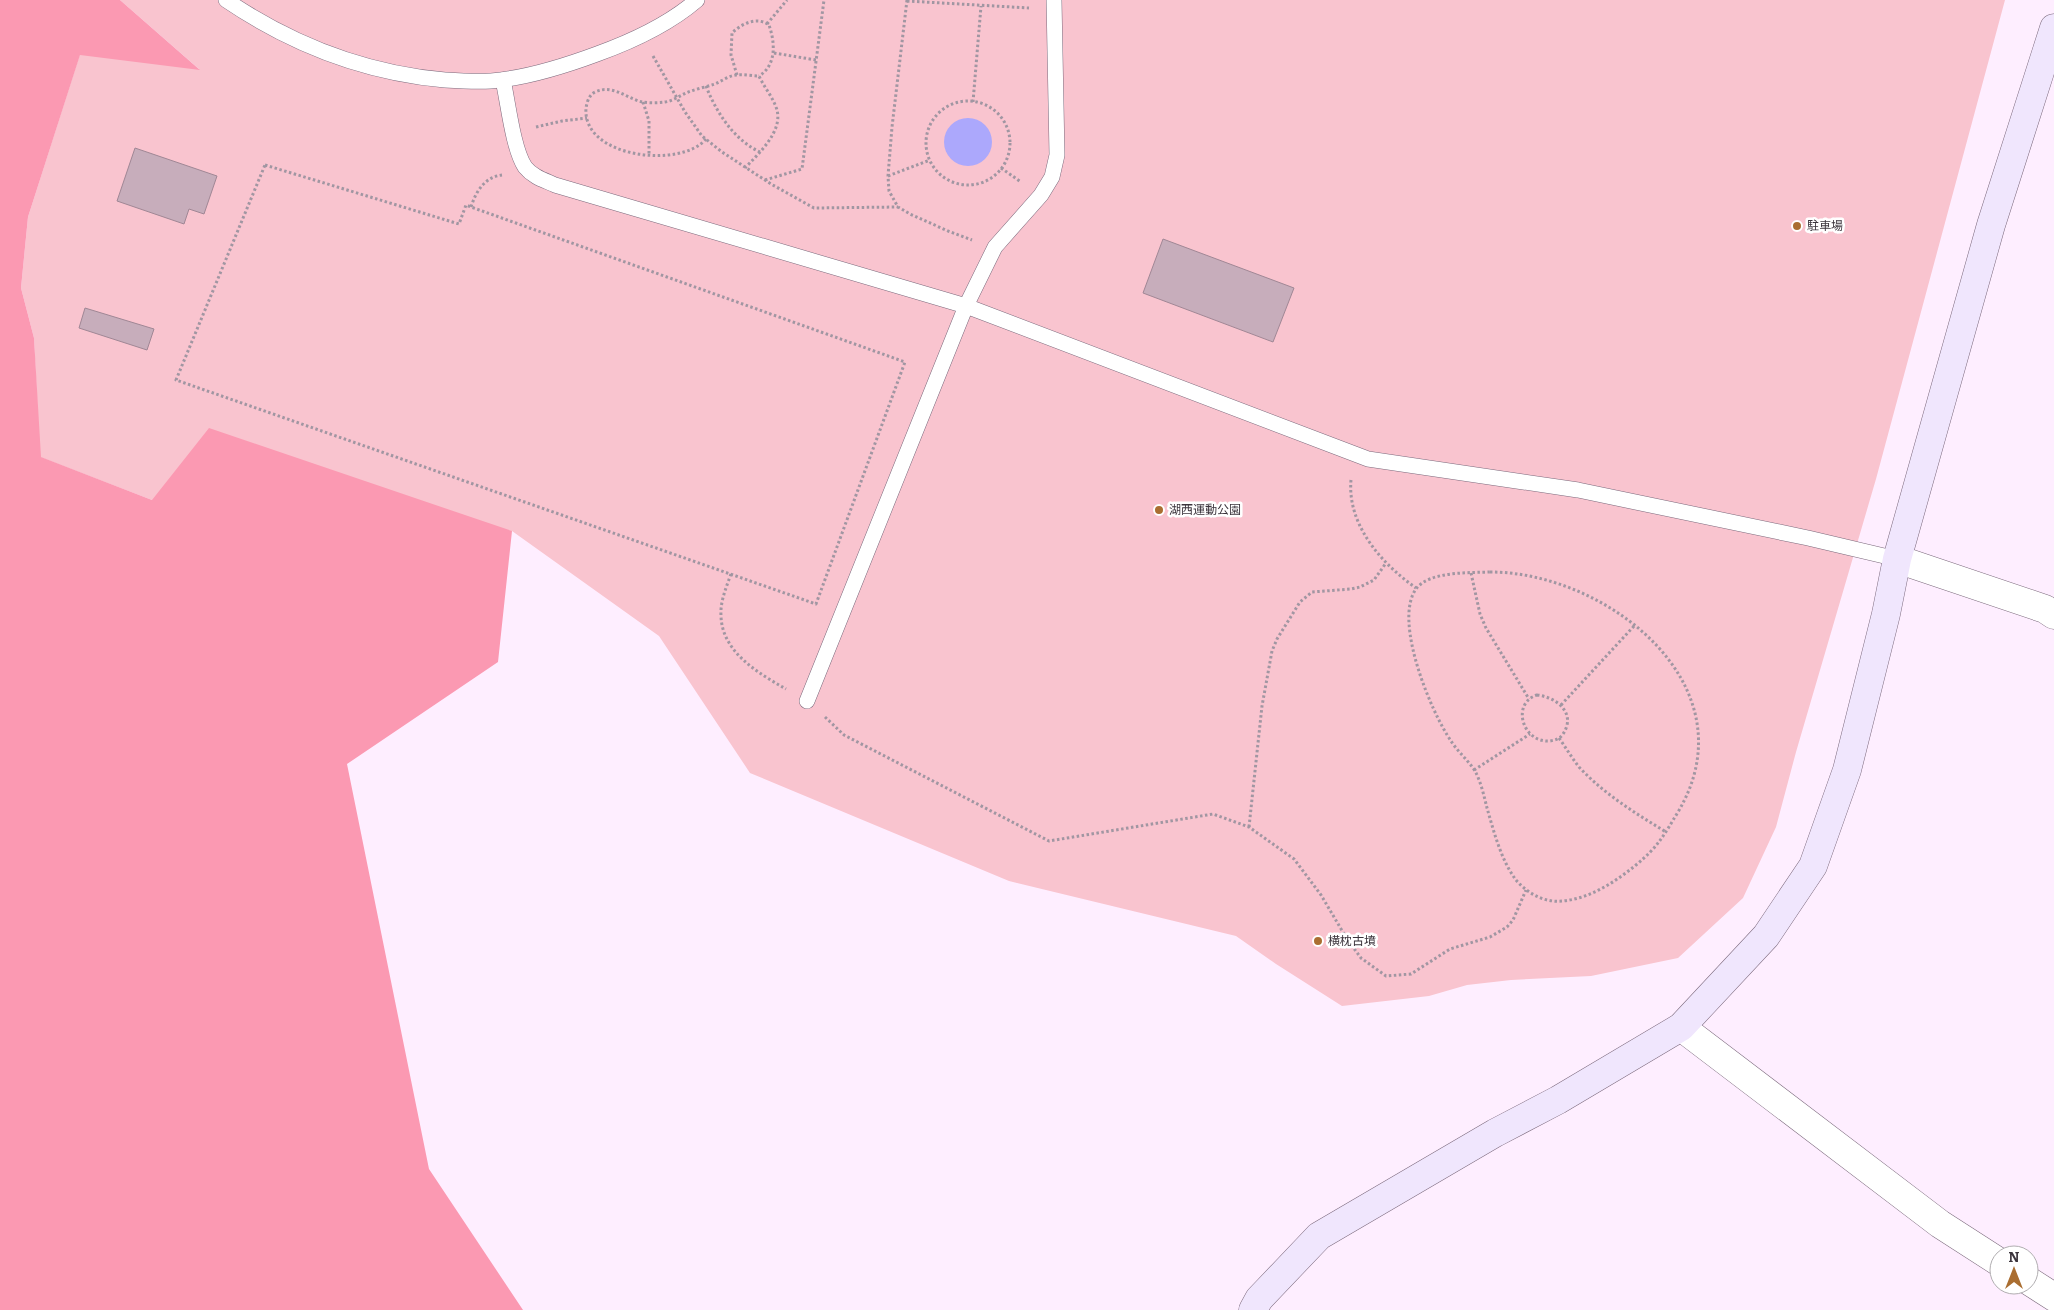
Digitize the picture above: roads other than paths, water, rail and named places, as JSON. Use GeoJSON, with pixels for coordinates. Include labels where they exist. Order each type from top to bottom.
{"type":"FeatureCollection","features":[{"type":"Feature","properties":{"kind":"street"},"geometry":{"type":"LineString","coordinates":[[1253,1310],[1259,1299],[1319,1236],[1681,1027],[1766,936],[1813,866],[1847,770],[1886,614],[1897,559],[1992,225],[2054,28]]}},
{"type":"Feature","properties":{"kind":"street"},"geometry":{"type":"LineString","coordinates":[[1897,559],[2045,609],[2054,616]]}},
{"type":"Feature","properties":{"kind":"street"},"geometry":{"type":"LineString","coordinates":[[1681,1027],[1940,1224],[1989,1256]]}},
{"type":"Feature","properties":{"kind":"street"},"geometry":{"type":"LineString","coordinates":[[2039,1287],[2054,1297]]}},
{"type":"Feature","properties":{"kind":"lane"},"geometry":{"type":"LineString","coordinates":[[226,0],[255,20],[337,57],[378,69],[422,78],[488,82],[542,72],[626,43],[664,24],[697,0]]}},
{"type":"Feature","properties":{"kind":"lane"},"geometry":{"type":"LineString","coordinates":[[807,701],[966,306],[995,248],[1052,177],[1057,155],[1054,5]]}},
{"type":"Feature","properties":{"kind":"lane"},"geometry":{"type":"LineString","coordinates":[[503,80],[518,151],[525,166],[536,177],[564,188],[966,306],[1368,459],[1578,490],[1799,536],[1897,559]]}},
{"type":"Feature","properties":{"kind":"place","name":"駐車場"},"geometry":{"type":"Point","coordinates":[1797,226]}},
{"type":"Feature","properties":{"kind":"place","name":"湖西運動公園"},"geometry":{"type":"Point","coordinates":[1159,510]}},
{"type":"Feature","properties":{"kind":"place","name":"横枕古墳"},"geometry":{"type":"Point","coordinates":[1318,941]}}]}
